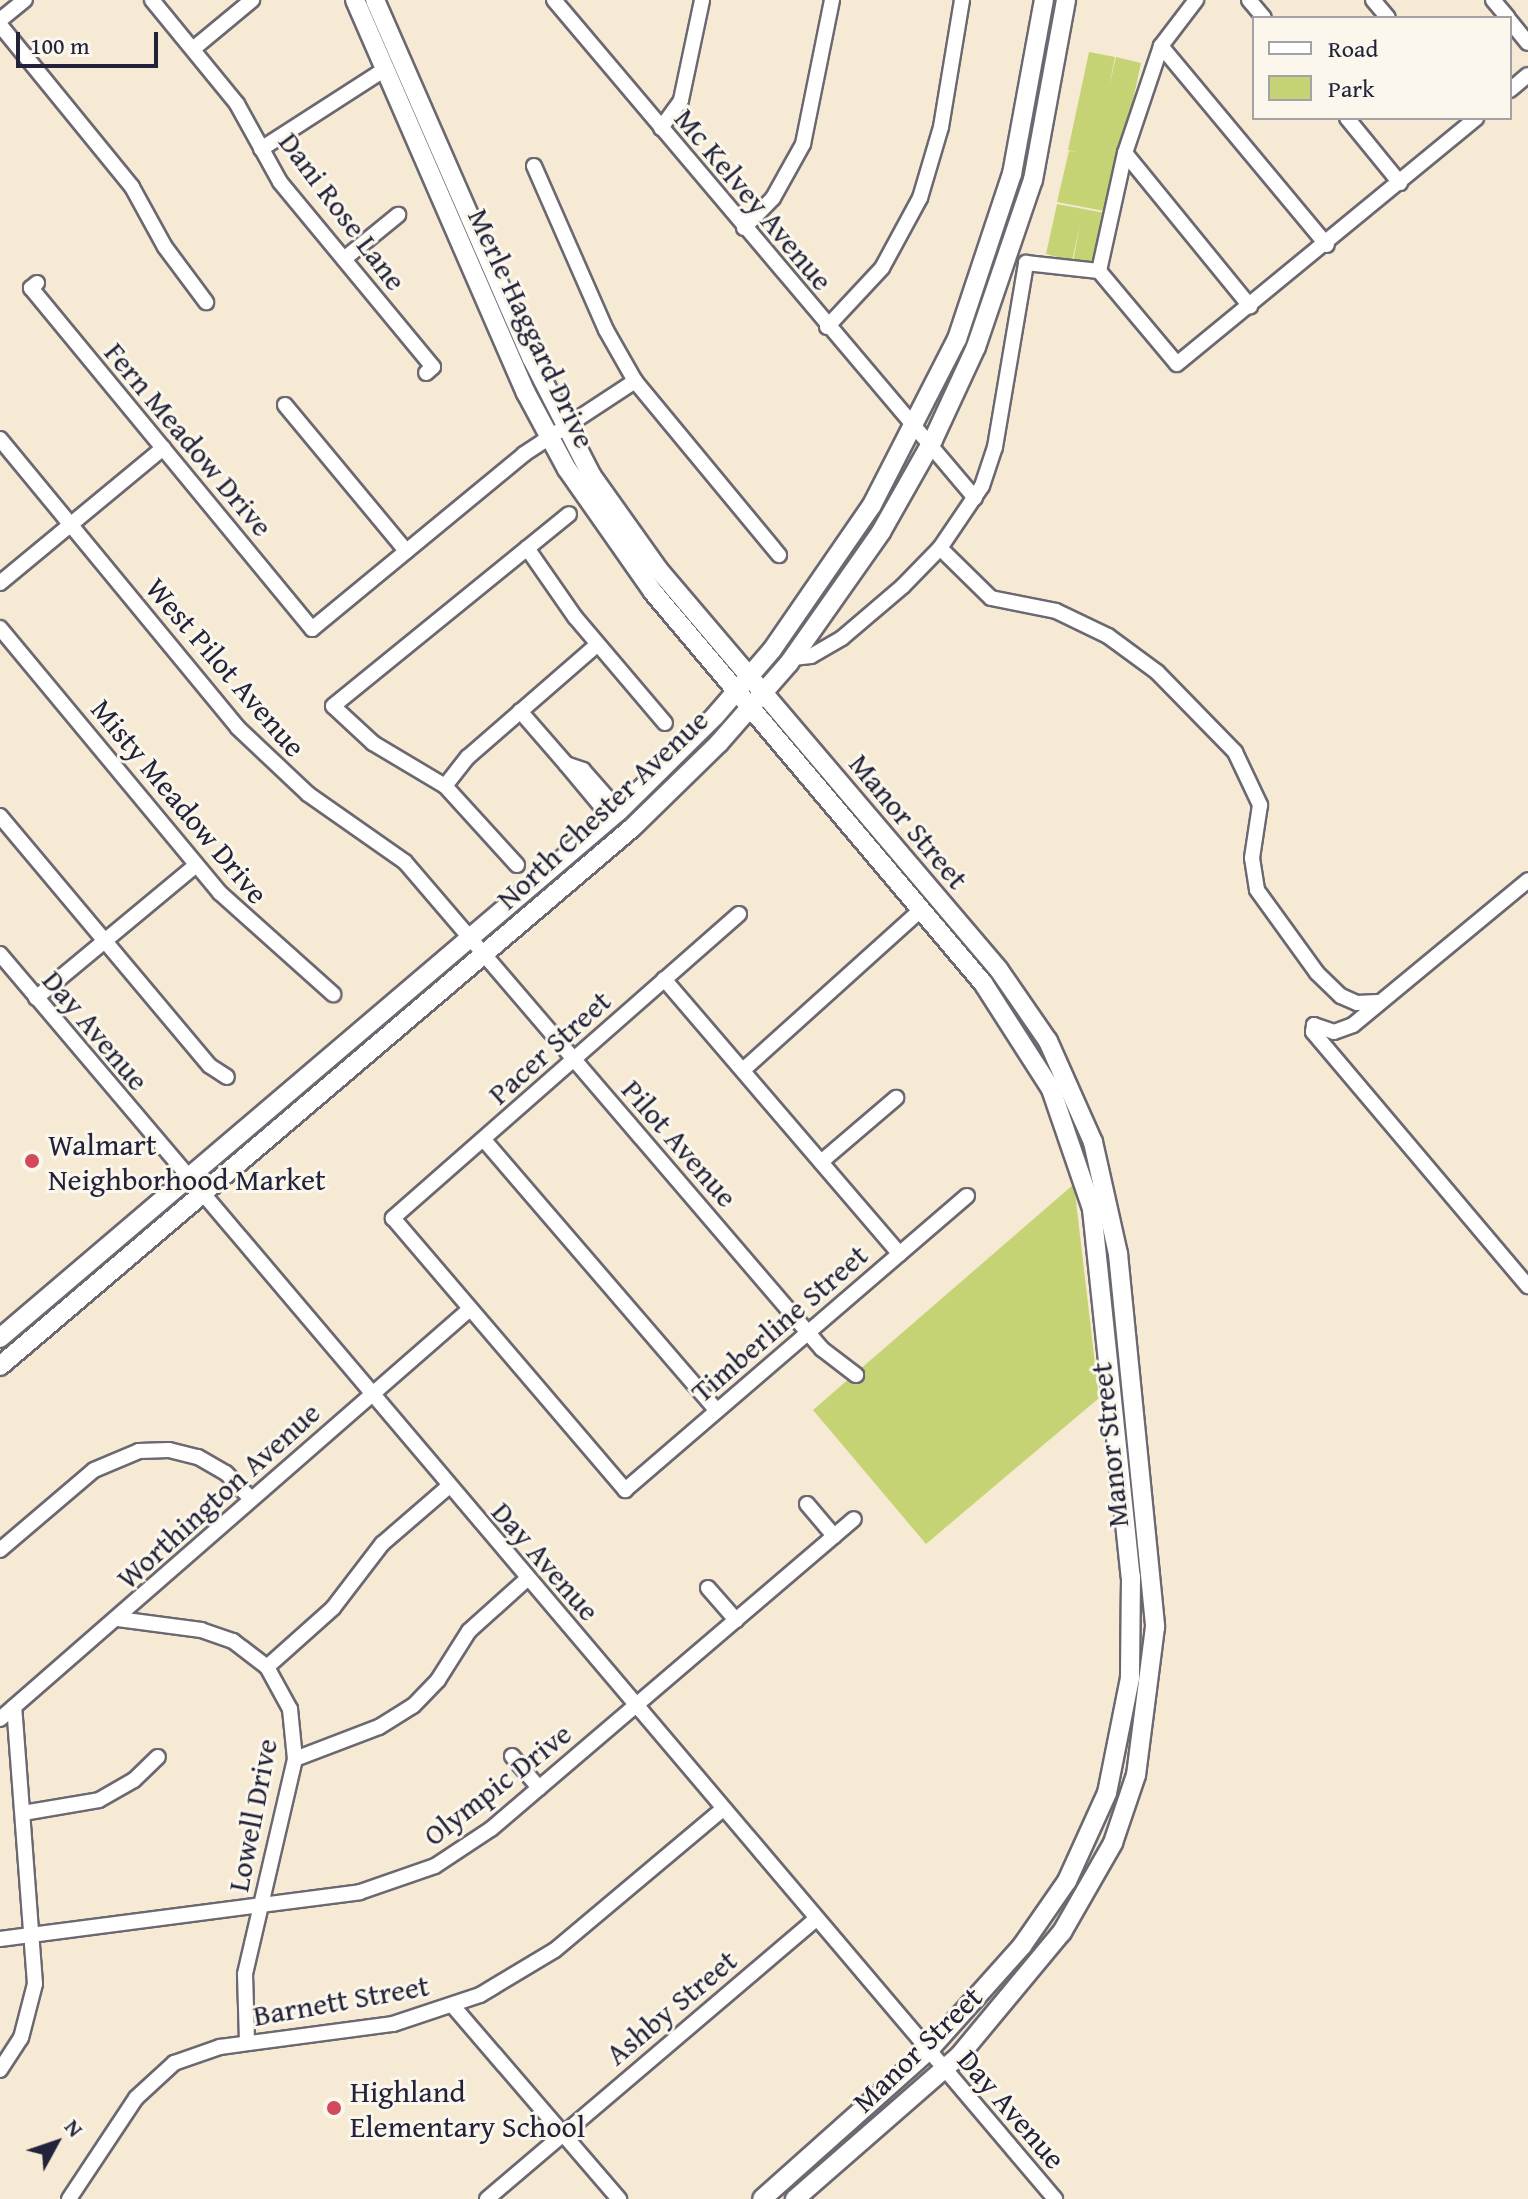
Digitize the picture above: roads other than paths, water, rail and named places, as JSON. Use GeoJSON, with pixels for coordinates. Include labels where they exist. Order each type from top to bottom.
{"type":"FeatureCollection","features":[{"type":"Feature","properties":{"kind":"main road","name":"Merle Haggard Drive"},"geometry":{"type":"LineString","coordinates":[[355,0],[558,434],[636,571],[735,690]]}},
{"type":"Feature","properties":{"kind":"main road","name":"Merle Haggard Drive"},"geometry":{"type":"LineString","coordinates":[[375,0],[558,434],[639,544],[750,672]]}},
{"type":"Feature","properties":{"kind":"main road","name":"North Chester Avenue"},"geometry":{"type":"LineString","coordinates":[[0,1338],[615,814],[684,749],[826,577],[914,430],[957,339],[995,233],[1030,98],[1044,0]]}},
{"type":"Feature","properties":{"kind":"main road"},"geometry":{"type":"LineString","coordinates":[[1051,0],[1065,8]]}},
{"type":"Feature","properties":{"kind":"main road","name":"North Chester Avenue"},"geometry":{"type":"LineString","coordinates":[[0,1366],[667,796],[731,731],[747,706],[793,658],[881,532],[929,448],[976,347],[1016,239],[1042,141],[1065,8]]}},
{"type":"Feature","properties":{"kind":"main road","name":"Manor Street"},"geometry":{"type":"LineString","coordinates":[[750,672],[999,970],[1048,1041],[1093,1142],[1118,1254],[1155,1627],[1136,1775],[1113,1843],[1062,1932],[943,2069],[795,2199]]}},
{"type":"Feature","properties":{"kind":"main road","name":"Manor Street"},"geometry":{"type":"LineString","coordinates":[[735,690],[921,910],[1031,1052],[1063,1122],[1092,1209],[1132,1620],[1121,1737],[1093,1831],[1039,1927],[928,2051],[762,2199]]}},
{"type":"Feature","properties":{"kind":"main road"},"geometry":{"type":"LineString","coordinates":[[0,1346],[18,1323]]}},
{"type":"Feature","properties":{"kind":"street"},"geometry":{"type":"LineString","coordinates":[[25,0],[0,23],[132,187],[165,247],[206,302]]}},
{"type":"Feature","properties":{"kind":"street","name":"Dani Rose Lane"},"geometry":{"type":"LineString","coordinates":[[152,0],[237,104],[280,182],[433,367],[426,373]]}},
{"type":"Feature","properties":{"kind":"street"},"geometry":{"type":"LineString","coordinates":[[193,49],[252,0]]}},
{"type":"Feature","properties":{"kind":"street","name":"Mc Kelvey Avenue"},"geometry":{"type":"LineString","coordinates":[[554,0],[929,448],[975,498]]}},
{"type":"Feature","properties":{"kind":"street"},"geometry":{"type":"LineString","coordinates":[[661,128],[681,100],[702,0]]}},
{"type":"Feature","properties":{"kind":"street"},"geometry":{"type":"LineString","coordinates":[[744,228],[779,189],[803,144],[832,0]]}},
{"type":"Feature","properties":{"kind":"street"},"geometry":{"type":"LineString","coordinates":[[827,327],[882,268],[920,198],[941,127],[962,0]]}},
{"type":"Feature","properties":{"kind":"street"},"geometry":{"type":"LineString","coordinates":[[1099,271],[1125,153],[1161,46],[1196,0]]}},
{"type":"Feature","properties":{"kind":"street"},"geometry":{"type":"LineString","coordinates":[[1249,0],[1262,16]]}},
{"type":"Feature","properties":{"kind":"street"},"geometry":{"type":"LineString","coordinates":[[1373,0],[1386,16]]}},
{"type":"Feature","properties":{"kind":"street"},"geometry":{"type":"LineString","coordinates":[[1493,0],[1506,16]]}},
{"type":"Feature","properties":{"kind":"street"},"geometry":{"type":"LineString","coordinates":[[1512,23],[1528,43]]}},
{"type":"Feature","properties":{"kind":"street"},"geometry":{"type":"LineString","coordinates":[[1161,46],[1327,245]]}},
{"type":"Feature","properties":{"kind":"street"},"geometry":{"type":"LineString","coordinates":[[261,149],[385,69]]}},
{"type":"Feature","properties":{"kind":"street"},"geometry":{"type":"LineString","coordinates":[[1512,88],[1528,75]]}},
{"type":"Feature","properties":{"kind":"street"},"geometry":{"type":"LineString","coordinates":[[1349,120],[1400,183]]}},
{"type":"Feature","properties":{"kind":"street"},"geometry":{"type":"LineString","coordinates":[[793,658],[811,656],[842,638],[940,548],[975,498],[995,447],[1026,263],[1099,271],[1177,364],[1327,245],[1473,120]]}},
{"type":"Feature","properties":{"kind":"street"},"geometry":{"type":"LineString","coordinates":[[1125,153],[1250,306]]}},
{"type":"Feature","properties":{"kind":"street"},"geometry":{"type":"LineString","coordinates":[[534,166],[606,330],[635,381],[779,555]]}},
{"type":"Feature","properties":{"kind":"street"},"geometry":{"type":"LineString","coordinates":[[344,259],[398,215]]}},
{"type":"Feature","properties":{"kind":"street","name":"Fern Meadow Drive"},"geometry":{"type":"LineString","coordinates":[[37,283],[31,288],[312,629],[406,551]]}},
{"type":"Feature","properties":{"kind":"street"},"geometry":{"type":"LineString","coordinates":[[285,405],[406,551],[558,434],[635,381]]}},
{"type":"Feature","properties":{"kind":"street","name":"West Pilot Avenue"},"geometry":{"type":"LineString","coordinates":[[0,439],[260,752],[308,794],[388,847],[471,937]]}},
{"type":"Feature","properties":{"kind":"street"},"geometry":{"type":"LineString","coordinates":[[0,583],[163,448]]}},
{"type":"Feature","properties":{"kind":"street"},"geometry":{"type":"LineString","coordinates":[[517,865],[445,786],[373,743],[333,706],[569,514]]}},
{"type":"Feature","properties":{"kind":"street"},"geometry":{"type":"LineString","coordinates":[[527,548],[597,645],[665,723]]}},
{"type":"Feature","properties":{"kind":"street"},"geometry":{"type":"LineString","coordinates":[[940,548],[991,598],[1056,611],[1108,636],[1157,672],[1238,755],[1260,805],[1252,858],[1257,890],[1317,973],[1341,996],[1357,1003],[1378,1002]]}},
{"type":"Feature","properties":{"kind":"street","name":"Misty Meadow Drive"},"geometry":{"type":"LineString","coordinates":[[0,628],[240,915],[321,978],[333,994]]}},
{"type":"Feature","properties":{"kind":"street"},"geometry":{"type":"LineString","coordinates":[[445,786],[468,757],[597,645]]}},
{"type":"Feature","properties":{"kind":"street"},"geometry":{"type":"LineString","coordinates":[[520,711],[566,764],[583,770],[615,814]]}},
{"type":"Feature","properties":{"kind":"street"},"geometry":{"type":"LineString","coordinates":[[0,816],[210,1066],[227,1077]]}},
{"type":"Feature","properties":{"kind":"street"},"geometry":{"type":"LineString","coordinates":[[36,998],[196,865]]}},
{"type":"Feature","properties":{"kind":"street"},"geometry":{"type":"LineString","coordinates":[[1528,880],[1347,1028],[1334,1032],[1314,1025],[1313,1032],[1528,1286]]}},
{"type":"Feature","properties":{"kind":"street"},"geometry":{"type":"LineString","coordinates":[[743,1070],[921,910]]}},
{"type":"Feature","properties":{"kind":"street","name":"Pacer Street"},"geometry":{"type":"LineString","coordinates":[[470,1309],[393,1218],[739,914]]}},
{"type":"Feature","properties":{"kind":"street","name":"Pilot Avenue"},"geometry":{"type":"LineString","coordinates":[[471,937],[808,1332],[856,1375]]}},
{"type":"Feature","properties":{"kind":"street","name":"Day Avenue"},"geometry":{"type":"LineString","coordinates":[[0,954],[370,1395],[1055,2199]]}},
{"type":"Feature","properties":{"kind":"street"},"geometry":{"type":"LineString","coordinates":[[664,979],[900,1254]]}},
{"type":"Feature","properties":{"kind":"street"},"geometry":{"type":"LineString","coordinates":[[821,1162],[896,1098]]}},
{"type":"Feature","properties":{"kind":"street"},"geometry":{"type":"LineString","coordinates":[[484,1140],[717,1411]]}},
{"type":"Feature","properties":{"kind":"street","name":"Timberline Street"},"geometry":{"type":"LineString","coordinates":[[470,1309],[625,1490],[967,1196]]}},
{"type":"Feature","properties":{"kind":"street","name":"Worthington Avenue"},"geometry":{"type":"LineString","coordinates":[[0,1719],[470,1309]]}},
{"type":"Feature","properties":{"kind":"street"},"geometry":{"type":"LineString","coordinates":[[0,1550],[94,1470],[139,1451],[169,1450],[198,1457],[226,1473],[251,1499]]}},
{"type":"Feature","properties":{"kind":"street"},"geometry":{"type":"LineString","coordinates":[[267,1667],[333,1608],[370,1555],[448,1487]]}},
{"type":"Feature","properties":{"kind":"street"},"geometry":{"type":"LineString","coordinates":[[807,1504],[834,1536]]}},
{"type":"Feature","properties":{"kind":"street","name":"Olympic Drive"},"geometry":{"type":"LineString","coordinates":[[0,1939],[360,1892],[408,1878],[467,1847],[854,1519]]}},
{"type":"Feature","properties":{"kind":"street"},"geometry":{"type":"LineString","coordinates":[[295,1759],[379,1727],[413,1706],[438,1680],[469,1631],[527,1579]]}},
{"type":"Feature","properties":{"kind":"street"},"geometry":{"type":"LineString","coordinates":[[708,1588],[736,1620]]}},
{"type":"Feature","properties":{"kind":"street","name":"Lowell Drive"},"geometry":{"type":"LineString","coordinates":[[118,1619],[217,1634],[267,1667],[290,1709],[295,1759],[245,1974],[247,2043]]}},
{"type":"Feature","properties":{"kind":"street"},"geometry":{"type":"LineString","coordinates":[[0,2070],[21,2038],[33,2003],[33,1934],[14,1707]]}},
{"type":"Feature","properties":{"kind":"street"},"geometry":{"type":"LineString","coordinates":[[512,1756],[539,1788]]}},
{"type":"Feature","properties":{"kind":"street"},"geometry":{"type":"LineString","coordinates":[[23,1813],[99,1800],[134,1780],[158,1757]]}},
{"type":"Feature","properties":{"kind":"street","name":"Barnett Street"},"geometry":{"type":"LineString","coordinates":[[69,2199],[136,2098],[159,2073],[203,2051],[393,2024],[453,2006],[506,1982],[555,1950],[723,1809]]}},
{"type":"Feature","properties":{"kind":"street","name":"Ashby Street"},"geometry":{"type":"LineString","coordinates":[[487,2199],[817,1918]]}},
{"type":"Feature","properties":{"kind":"street"},"geometry":{"type":"LineString","coordinates":[[453,2006],[619,2199]]}},
{"type":"Feature","properties":{"kind":"place","name":"Walmart Neighborhood Market"},"geometry":{"type":"Point","coordinates":[32,1161]}},
{"type":"Feature","properties":{"kind":"place","name":"Highland Elementary School"},"geometry":{"type":"Point","coordinates":[334,2108]}}]}
